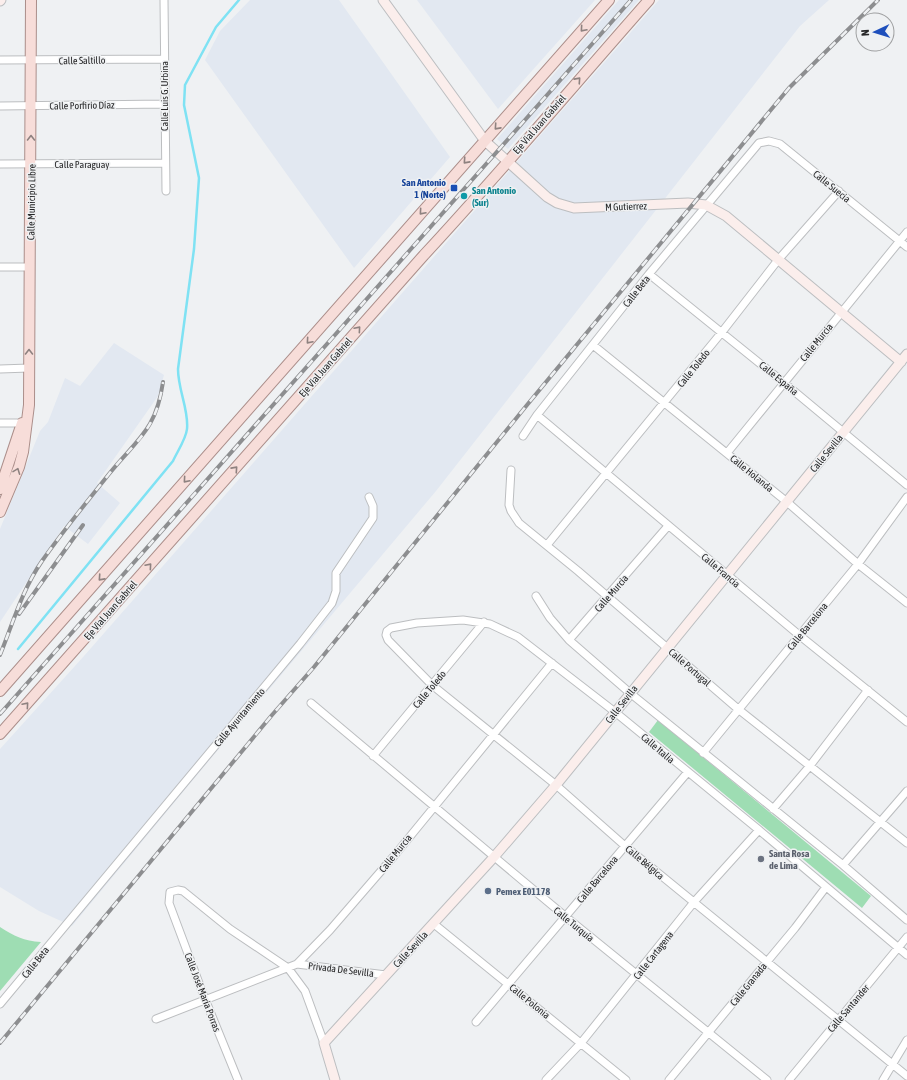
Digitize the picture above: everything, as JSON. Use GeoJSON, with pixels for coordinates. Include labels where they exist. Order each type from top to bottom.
{"type":"FeatureCollection","features":[{"type":"Feature","properties":{"kind":"main road","name":"Calle Municipio Libre"},"geometry":{"type":"LineString","coordinates":[[24,423],[29,404],[31,0]]}},
{"type":"Feature","properties":{"kind":"main road","name":"M Gutierrez"},"geometry":{"type":"LineString","coordinates":[[383,0],[485,141],[506,162],[547,197],[565,206],[574,208],[688,203],[706,205],[726,216],[841,312],[905,361]]}},
{"type":"Feature","properties":{"kind":"main road"},"geometry":{"type":"LineString","coordinates":[[0,692],[609,0]]}},
{"type":"Feature","properties":{"kind":"main road","name":"Eje Vial Juan Gabriel"},"geometry":{"type":"LineString","coordinates":[[0,734],[424,255],[471,204],[506,162],[649,0]]}},
{"type":"Feature","properties":{"kind":"main road","name":"Calle Sevilla"},"geometry":{"type":"LineString","coordinates":[[324,1043],[386,974],[434,924],[556,785],[844,431],[905,361]]}},
{"type":"Feature","properties":{"kind":"main road"},"geometry":{"type":"LineString","coordinates":[[0,489],[24,423]]}},
{"type":"Feature","properties":{"kind":"main road"},"geometry":{"type":"LineString","coordinates":[[1,510],[19,467],[24,423]]}},
{"type":"Feature","properties":{"kind":"main road"},"geometry":{"type":"LineString","coordinates":[[0,683],[12,678]]}},
{"type":"Feature","properties":{"kind":"main road"},"geometry":{"type":"LineString","coordinates":[[324,1043],[335,1080]]}},
{"type":"Feature","properties":{"kind":"street","name":"Calle Luis G. Urbina"},"geometry":{"type":"LineString","coordinates":[[164,0],[166,191]]}},
{"type":"Feature","properties":{"kind":"street","name":"Calle Saltillo"},"geometry":{"type":"LineString","coordinates":[[0,60],[164,59]]}},
{"type":"Feature","properties":{"kind":"street","name":"Calle Porfirio Díaz"},"geometry":{"type":"LineString","coordinates":[[0,106],[164,104]]}},
{"type":"Feature","properties":{"kind":"street","name":"Calle Suecia"},"geometry":{"type":"LineString","coordinates":[[753,148],[765,141],[780,144],[907,247]]}},
{"type":"Feature","properties":{"kind":"street","name":"Calle Beta"},"geometry":{"type":"LineString","coordinates":[[523,436],[537,415],[649,274],[753,148]]}},
{"type":"Feature","properties":{"kind":"street","name":"Calle Paraguay"},"geometry":{"type":"LineString","coordinates":[[0,164],[165,163]]}},
{"type":"Feature","properties":{"kind":"street","name":"Calle Toledo"},"geometry":{"type":"LineString","coordinates":[[547,545],[722,332],[778,260],[839,191]]}},
{"type":"Feature","properties":{"kind":"street","name":"Calle Murcia"},"geometry":{"type":"LineString","coordinates":[[727,453],[783,382],[907,232]]}},
{"type":"Feature","properties":{"kind":"street"},"geometry":{"type":"LineString","coordinates":[[0,268],[30,267]]}},
{"type":"Feature","properties":{"kind":"street","name":"Calle España"},"geometry":{"type":"LineString","coordinates":[[649,274],[844,431],[907,485]]}},
{"type":"Feature","properties":{"kind":"street","name":"Calle Holanda"},"geometry":{"type":"LineString","coordinates":[[593,345],[787,502],[858,564],[907,604]]}},
{"type":"Feature","properties":{"kind":"street"},"geometry":{"type":"LineString","coordinates":[[0,369],[29,368]]}},
{"type":"Feature","properties":{"kind":"street","name":"Calle Francia"},"geometry":{"type":"LineString","coordinates":[[537,415],[799,635],[907,722]]}},
{"type":"Feature","properties":{"kind":"street"},"geometry":{"type":"LineString","coordinates":[[0,423],[24,423]]}},
{"type":"Feature","properties":{"kind":"street","name":"Calle Portugal"},"geometry":{"type":"LineString","coordinates":[[511,470],[508,497],[511,511],[519,523],[547,545],[738,709],[809,767],[907,843]]}},
{"type":"Feature","properties":{"kind":"street","name":"Calle Ayuntamiento"},"geometry":{"type":"LineString","coordinates":[[70,921],[332,603],[336,591],[336,573],[373,518],[373,506],[369,497]]}},
{"type":"Feature","properties":{"kind":"street","name":"Calle Barcelona"},"geometry":{"type":"LineString","coordinates":[[703,753],[858,564],[907,497]]}},
{"type":"Feature","properties":{"kind":"street","name":"Calle Murcia"},"geometry":{"type":"LineString","coordinates":[[569,640],[608,597],[668,526]]}},
{"type":"Feature","properties":{"kind":"street"},"geometry":{"type":"LineString","coordinates":[[536,596],[550,618],[569,640],[630,693],[843,865],[907,920]]}},
{"type":"Feature","properties":{"kind":"street","name":"Calle Italia"},"geometry":{"type":"LineString","coordinates":[[388,640],[386,634],[389,630],[405,625],[447,620],[484,622],[507,631],[552,662],[615,712],[687,773],[759,830],[907,955]]}},
{"type":"Feature","properties":{"kind":"street","name":"Calle Toledo"},"geometry":{"type":"LineString","coordinates":[[373,756],[484,622]]}},
{"type":"Feature","properties":{"kind":"street","name":"Calle Bélgica"},"geometry":{"type":"LineString","coordinates":[[388,640],[432,685],[556,785],[625,846],[767,960],[907,1076]]}},
{"type":"Feature","properties":{"kind":"street","name":"Calle Murcia"},"geometry":{"type":"LineString","coordinates":[[156,1020],[205,999],[297,964],[372,882],[552,662]]}},
{"type":"Feature","properties":{"kind":"street"},"geometry":{"type":"LineString","coordinates":[[773,809],[809,767],[868,690]]}},
{"type":"Feature","properties":{"kind":"street","name":"Calle Turquía"},"geometry":{"type":"LineString","coordinates":[[310,703],[566,918],[767,1080]]}},
{"type":"Feature","properties":{"kind":"street","name":"Calle Barcelona"},"geometry":{"type":"LineString","coordinates":[[476,1022],[566,918],[687,773]]}},
{"type":"Feature","properties":{"kind":"street"},"geometry":{"type":"LineString","coordinates":[[843,865],[881,823],[907,791]]}},
{"type":"Feature","properties":{"kind":"street","name":"Calle Cartagena"},"geometry":{"type":"LineString","coordinates":[[546,1080],[581,1043],[694,902],[759,830]]}},
{"type":"Feature","properties":{"kind":"street","name":"Calle Granada"},"geometry":{"type":"LineString","coordinates":[[669,1080],[826,887]]}},
{"type":"Feature","properties":{"kind":"street","name":"Calle José María Porras"},"geometry":{"type":"LineString","coordinates":[[238,1080],[205,999],[169,903],[170,892],[178,890],[183,891],[230,929],[288,968]]}},
{"type":"Feature","properties":{"kind":"street","name":"Calle Beta"},"geometry":{"type":"LineString","coordinates":[[0,1004],[70,921]]}},
{"type":"Feature","properties":{"kind":"street","name":"Calle Polonia"},"geometry":{"type":"LineString","coordinates":[[434,924],[626,1080]]}},
{"type":"Feature","properties":{"kind":"street","name":"Calle Santander"},"geometry":{"type":"LineString","coordinates":[[789,1080],[907,937]]}},
{"type":"Feature","properties":{"kind":"street","name":"Privada De Sevilla"},"geometry":{"type":"LineString","coordinates":[[297,964],[386,974]]}},
{"type":"Feature","properties":{"kind":"street"},"geometry":{"type":"LineString","coordinates":[[288,968],[305,991],[324,1043]]}},
{"type":"Feature","properties":{"kind":"street"},"geometry":{"type":"LineString","coordinates":[[883,1080],[907,1040]]}},
{"type":"Feature","properties":{"kind":"shaded area"},"geometry":{"type":"Polygon","coordinates":[[[250,0],[339,0],[450,157],[354,268],[205,60],[220,31],[250,0]]]}},
{"type":"Feature","properties":{"kind":"shaded area"},"geometry":{"type":"Polygon","coordinates":[[[417,0],[595,0],[498,109],[417,0]]]}},
{"type":"Feature","properties":{"kind":"shaded area"},"geometry":{"type":"Polygon","coordinates":[[[619,0],[639,0],[508,149],[497,139],[619,0]]]}},
{"type":"Feature","properties":{"kind":"shaded area"},"geometry":{"type":"Polygon","coordinates":[[[659,0],[829,0],[800,26],[436,491],[72,926],[39,911],[0,887],[0,749],[84,656],[659,0]]]}},
{"type":"Feature","properties":{"kind":"shaded area"},"geometry":{"type":"Polygon","coordinates":[[[114,343],[164,375],[158,396],[97,483],[120,503],[88,544],[64,526],[0,622],[0,529],[40,431],[48,422],[65,378],[80,386],[114,343]]]}},
{"type":"Feature","properties":{"kind":"green space"},"geometry":{"type":"Polygon","coordinates":[[[658,720],[871,896],[862,908],[649,732],[658,720]]]}},
{"type":"Feature","properties":{"kind":"green space"},"geometry":{"type":"Polygon","coordinates":[[[0,927],[19,938],[41,942],[0,991],[0,927]]]}},
{"type":"Feature","properties":{"kind":"waterway"},"geometry":{"type":"LineString","coordinates":[[18,649],[173,461],[185,437],[187,422],[178,377],[178,369],[194,249],[199,178],[184,105],[185,85],[216,27],[239,0]]}},
{"type":"Feature","properties":{"kind":"railway"},"geometry":{"type":"LineString","coordinates":[[0,714],[631,0]]}},
{"type":"Feature","properties":{"kind":"railway"},"geometry":{"type":"LineString","coordinates":[[0,1043],[272,715],[314,667],[527,405],[789,88],[878,0]]}},
{"type":"Feature","properties":{"kind":"railway"},"geometry":{"type":"LineString","coordinates":[[0,655],[23,595],[35,572],[75,517],[144,433],[156,412],[163,382]]}},
{"type":"Feature","properties":{"kind":"railway"},"geometry":{"type":"LineString","coordinates":[[19,614],[83,525]]}},
{"type":"Feature","properties":{"kind":"place","name":"San Antonio 1 (Norte)"},"geometry":{"type":"Point","coordinates":[454,188]}},
{"type":"Feature","properties":{"kind":"place","name":"San Antonio (Sur)"},"geometry":{"type":"Point","coordinates":[464,196]}},
{"type":"Feature","properties":{"kind":"place","name":"Santa Rosa de Lima"},"geometry":{"type":"Point","coordinates":[761,859]}},
{"type":"Feature","properties":{"kind":"place","name":"Pemex E01178"},"geometry":{"type":"Point","coordinates":[488,891]}}]}
